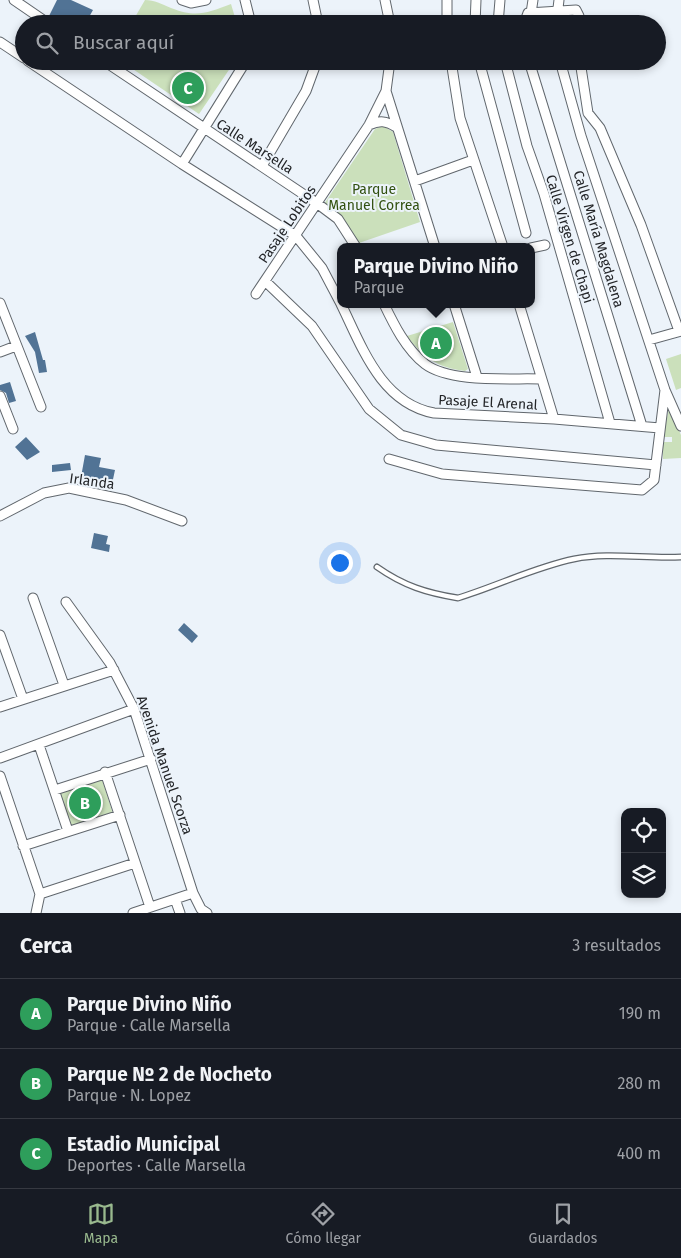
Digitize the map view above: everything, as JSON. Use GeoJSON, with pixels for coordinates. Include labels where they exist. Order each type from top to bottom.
{"type":"FeatureCollection","features":[{"type":"Feature","properties":{"kind":"street"},"geometry":{"type":"LineString","coordinates":[[14,0],[36,15]]}},
{"type":"Feature","properties":{"kind":"street"},"geometry":{"type":"LineString","coordinates":[[182,0],[191,3],[206,0]]}},
{"type":"Feature","properties":{"kind":"street"},"geometry":{"type":"LineString","coordinates":[[245,0],[249,15]]}},
{"type":"Feature","properties":{"kind":"street"},"geometry":{"type":"LineString","coordinates":[[312,0],[316,15]]}},
{"type":"Feature","properties":{"kind":"street"},"geometry":{"type":"LineString","coordinates":[[385,0],[388,15]]}},
{"type":"Feature","properties":{"kind":"street"},"geometry":{"type":"LineString","coordinates":[[447,0],[447,15]]}},
{"type":"Feature","properties":{"kind":"street"},"geometry":{"type":"LineString","coordinates":[[475,15],[476,0]]}},
{"type":"Feature","properties":{"kind":"street"},"geometry":{"type":"LineString","coordinates":[[499,15],[500,0]]}},
{"type":"Feature","properties":{"kind":"street"},"geometry":{"type":"LineString","coordinates":[[531,13],[532,0]]}},
{"type":"Feature","properties":{"kind":"street"},"geometry":{"type":"LineString","coordinates":[[557,15],[559,0]]}},
{"type":"Feature","properties":{"kind":"street"},"geometry":{"type":"LineString","coordinates":[[526,15],[576,10],[578,15]]}},
{"type":"Feature","properties":{"kind":"street"},"geometry":{"type":"LineString","coordinates":[[0,42],[15,52]]}},
{"type":"Feature","properties":{"kind":"street","name":"Pasaje El Arenal"},"geometry":{"type":"LineString","coordinates":[[41,70],[182,164],[296,236],[322,268],[337,296]]}},
{"type":"Feature","properties":{"kind":"street","name":"Calle Marsella"},"geometry":{"type":"LineString","coordinates":[[117,70],[318,204],[338,219],[353,243]]}},
{"type":"Feature","properties":{"kind":"street"},"geometry":{"type":"LineString","coordinates":[[182,164],[205,130],[241,70]]}},
{"type":"Feature","properties":{"kind":"street"},"geometry":{"type":"LineString","coordinates":[[262,166],[306,91],[314,70]]}},
{"type":"Feature","properties":{"kind":"street"},"geometry":{"type":"LineString","coordinates":[[389,70],[386,91],[434,243]]}},
{"type":"Feature","properties":{"kind":"street"},"geometry":{"type":"LineString","coordinates":[[452,70],[460,118],[502,243]]}},
{"type":"Feature","properties":{"kind":"street"},"geometry":{"type":"LineString","coordinates":[[481,70],[526,232]]}},
{"type":"Feature","properties":{"kind":"street","name":"Calle Virgen de Chapi"},"geometry":{"type":"LineString","coordinates":[[507,70],[527,146],[544,194],[610,423]]}},
{"type":"Feature","properties":{"kind":"street","name":"Calle María Magdalena"},"geometry":{"type":"LineString","coordinates":[[532,70],[642,426]]}},
{"type":"Feature","properties":{"kind":"street"},"geometry":{"type":"LineString","coordinates":[[563,70],[581,136],[666,390],[681,426]]}},
{"type":"Feature","properties":{"kind":"street"},"geometry":{"type":"LineString","coordinates":[[581,70],[588,113],[600,128],[641,225],[680,331],[649,340]]}},
{"type":"Feature","properties":{"kind":"street","name":"Pasaje Lobitos"},"geometry":{"type":"LineString","coordinates":[[256,294],[370,125],[386,91]]}},
{"type":"Feature","properties":{"kind":"street"},"geometry":{"type":"LineString","coordinates":[[370,125],[378,121],[388,122],[396,127]]}},
{"type":"Feature","properties":{"kind":"street"},"geometry":{"type":"LineString","coordinates":[[415,181],[474,160]]}},
{"type":"Feature","properties":{"kind":"street"},"geometry":{"type":"LineString","coordinates":[[535,247],[545,245]]}},
{"type":"Feature","properties":{"kind":"street"},"geometry":{"type":"LineString","coordinates":[[265,281],[312,326],[369,409],[401,435],[436,445],[656,465]]}},
{"type":"Feature","properties":{"kind":"street"},"geometry":{"type":"LineString","coordinates":[[1,307],[41,407]]}},
{"type":"Feature","properties":{"kind":"street","name":"Pasaje El Arenal"},"geometry":{"type":"LineString","coordinates":[[343,308],[374,372],[386,385],[416,408],[434,413],[554,419],[660,428]]}},
{"type":"Feature","properties":{"kind":"street"},"geometry":{"type":"LineString","coordinates":[[386,308],[408,347],[425,364],[437,370],[477,377],[541,379]]}},
{"type":"Feature","properties":{"kind":"street"},"geometry":{"type":"LineString","coordinates":[[455,308],[477,377]]}},
{"type":"Feature","properties":{"kind":"street"},"geometry":{"type":"LineString","coordinates":[[520,308],[554,419]]}},
{"type":"Feature","properties":{"kind":"street"},"geometry":{"type":"LineString","coordinates":[[0,332],[10,328]]}},
{"type":"Feature","properties":{"kind":"street"},"geometry":{"type":"LineString","coordinates":[[0,352],[16,346]]}},
{"type":"Feature","properties":{"kind":"street"},"geometry":{"type":"LineString","coordinates":[[388,459],[442,474],[642,490],[654,480],[666,390]]}},
{"type":"Feature","properties":{"kind":"street"},"geometry":{"type":"LineString","coordinates":[[0,396],[13,429]]}},
{"type":"Feature","properties":{"kind":"street","name":"Irlanda"},"geometry":{"type":"LineString","coordinates":[[0,516],[44,493],[70,488],[126,500],[182,521]]}},
{"type":"Feature","properties":{"kind":"street"},"geometry":{"type":"LineString","coordinates":[[33,598],[64,685]]}},
{"type":"Feature","properties":{"kind":"street","name":"Avenida Manuel Scorza"},"geometry":{"type":"LineString","coordinates":[[66,602],[114,670],[134,709],[193,893],[201,909],[206,913]]}},
{"type":"Feature","properties":{"kind":"street"},"geometry":{"type":"LineString","coordinates":[[0,635],[23,700]]}},
{"type":"Feature","properties":{"kind":"street"},"geometry":{"type":"LineString","coordinates":[[0,707],[114,670]]}},
{"type":"Feature","properties":{"kind":"street"},"geometry":{"type":"LineString","coordinates":[[0,758],[134,709]]}},
{"type":"Feature","properties":{"kind":"street"},"geometry":{"type":"LineString","coordinates":[[39,745],[68,831]]}},
{"type":"Feature","properties":{"kind":"street"},"geometry":{"type":"LineString","coordinates":[[55,790],[105,772],[150,759]]}},
{"type":"Feature","properties":{"kind":"street"},"geometry":{"type":"LineString","coordinates":[[105,772],[150,907]]}},
{"type":"Feature","properties":{"kind":"street"},"geometry":{"type":"LineString","coordinates":[[0,776],[40,894],[36,913]]}},
{"type":"Feature","properties":{"kind":"street"},"geometry":{"type":"LineString","coordinates":[[23,846],[120,815]]}},
{"type":"Feature","properties":{"kind":"street"},"geometry":{"type":"LineString","coordinates":[[40,894],[135,863]]}},
{"type":"Feature","properties":{"kind":"street"},"geometry":{"type":"LineString","coordinates":[[133,913],[193,893]]}},
{"type":"Feature","properties":{"kind":"street"},"geometry":{"type":"LineString","coordinates":[[176,899],[180,913]]}},
{"type":"Feature","properties":{"kind":"lane"},"geometry":{"type":"LineString","coordinates":[[377,568],[399,583],[440,595],[458,598],[574,559],[602,555],[651,559],[681,557]]}},
{"type":"Feature","properties":{"kind":"green space"},"geometry":{"type":"Polygon","coordinates":[[[145,0],[155,1],[180,11],[195,14],[208,12],[231,4],[234,15],[136,15],[145,0]]]}},
{"type":"Feature","properties":{"kind":"green space"},"geometry":{"type":"Polygon","coordinates":[[[134,70],[229,70],[199,114],[134,70]]]}},
{"type":"Feature","properties":{"kind":"green space","name":"Parque Manuel Correa"},"geometry":{"type":"Polygon","coordinates":[[[383,126],[393,132],[420,222],[359,243],[343,219],[324,204],[375,129],[383,126]]]}},
{"type":"Feature","properties":{"kind":"green space"},"geometry":{"type":"Polygon","coordinates":[[[453,322],[468,369],[465,371],[455,370],[432,361],[407,336],[453,322]]]}},
{"type":"Feature","properties":{"kind":"green space"},"geometry":{"type":"Polygon","coordinates":[[[681,354],[681,388],[676,390],[666,359],[681,354]]]}},
{"type":"Feature","properties":{"kind":"green space"},"geometry":{"type":"Polygon","coordinates":[[[669,408],[681,435],[681,458],[663,459],[663,442],[672,442],[672,437],[663,437],[669,408]]]}},
{"type":"Feature","properties":{"kind":"green space"},"geometry":{"type":"Polygon","coordinates":[[[102,779],[113,814],[70,829],[57,792],[102,779]]]}},
{"type":"Feature","properties":{"kind":"building"},"geometry":{"type":"Polygon","coordinates":[[[57,0],[71,0],[93,10],[90,15],[50,15],[57,0]]]}},
{"type":"Feature","properties":{"kind":"building"},"geometry":{"type":"Polygon","coordinates":[[[35,332],[43,360],[45,360],[47,372],[39,373],[35,352],[25,336],[35,332]]]}},
{"type":"Feature","properties":{"kind":"building"},"geometry":{"type":"Polygon","coordinates":[[[10,382],[16,401],[9,403],[6,393],[0,390],[0,385],[10,382]]]}},
{"type":"Feature","properties":{"kind":"building"},"geometry":{"type":"Polygon","coordinates":[[[26,437],[40,452],[27,460],[15,447],[26,437]]]}},
{"type":"Feature","properties":{"kind":"building"},"geometry":{"type":"Polygon","coordinates":[[[85,455],[101,458],[99,467],[115,470],[112,484],[81,477],[85,455]]]}},
{"type":"Feature","properties":{"kind":"building"},"geometry":{"type":"Polygon","coordinates":[[[70,463],[71,470],[52,472],[52,465],[70,463]]]}},
{"type":"Feature","properties":{"kind":"building"},"geometry":{"type":"Polygon","coordinates":[[[94,533],[108,536],[106,544],[110,545],[109,552],[91,548],[94,533]]]}},
{"type":"Feature","properties":{"kind":"building"},"geometry":{"type":"Polygon","coordinates":[[[184,623],[198,636],[192,643],[178,630],[184,623]]]}},
{"type":"Feature","properties":{"kind":"place","name":"Estadio Municipal"},"geometry":{"type":"Point","coordinates":[188,88]}},
{"type":"Feature","properties":{"kind":"place","name":"Parque Divino Niño"},"geometry":{"type":"Point","coordinates":[436,343]}},
{"type":"Feature","properties":{"kind":"place","name":"Parque Nº 2 de Nocheto"},"geometry":{"type":"Point","coordinates":[85,803]}}]}
